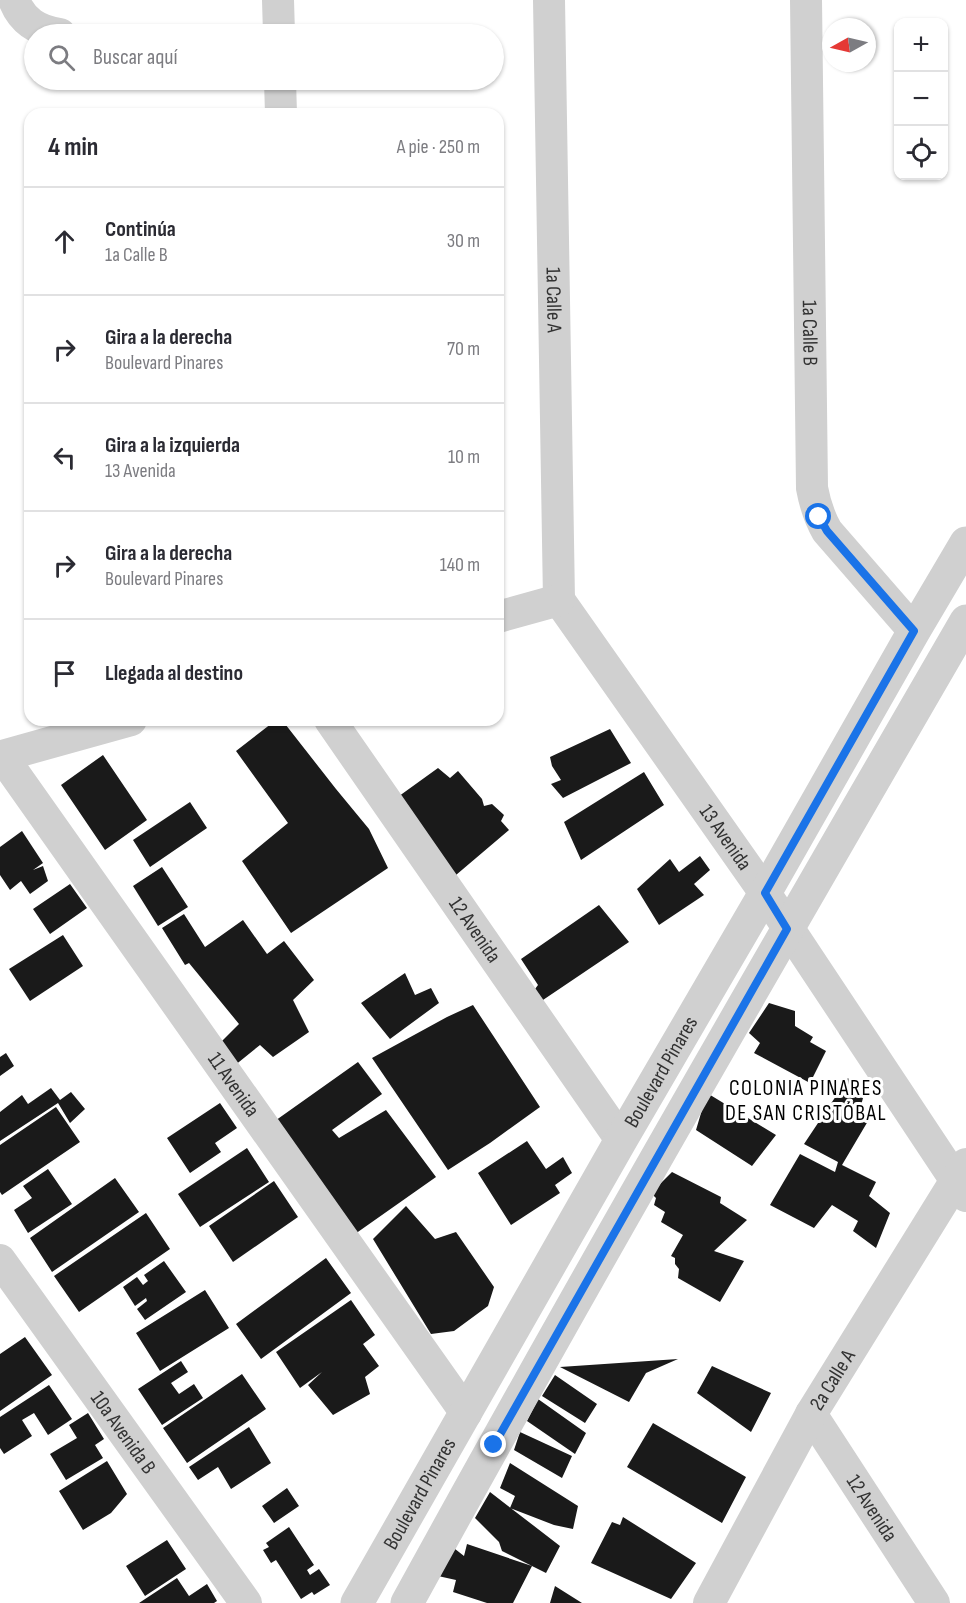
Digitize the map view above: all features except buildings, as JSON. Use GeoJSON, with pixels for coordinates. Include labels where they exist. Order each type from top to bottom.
{"type":"FeatureCollection","features":[{"type":"Feature","properties":{"kind":"street"},"geometry":{"type":"LineString","coordinates":[[278,0],[279,24]]}},
{"type":"Feature","properties":{"kind":"street","name":"1a Calle A"},"geometry":{"type":"LineString","coordinates":[[549,0],[560,600]]}},
{"type":"Feature","properties":{"kind":"street","name":"1a Calle B"},"geometry":{"type":"LineString","coordinates":[[806,0],[814,503],[827,531],[914,631]]}},
{"type":"Feature","properties":{"kind":"street"},"geometry":{"type":"LineString","coordinates":[[18,8],[31,24]]}},
{"type":"Feature","properties":{"kind":"street"},"geometry":{"type":"LineString","coordinates":[[280,90],[281,108]]}},
{"type":"Feature","properties":{"kind":"street","name":"Boulevard Pinares"},"geometry":{"type":"LineString","coordinates":[[357,1603],[966,543]]}},
{"type":"Feature","properties":{"kind":"street"},"geometry":{"type":"LineString","coordinates":[[504,615],[560,600]]}},
{"type":"Feature","properties":{"kind":"street","name":"13 Avenida"},"geometry":{"type":"LineString","coordinates":[[560,600],[962,1180]]}},
{"type":"Feature","properties":{"kind":"street","name":"Boulevard Pinares"},"geometry":{"type":"LineString","coordinates":[[407,1603],[494,1445],[787,929],[966,621]]}},
{"type":"Feature","properties":{"kind":"street"},"geometry":{"type":"LineString","coordinates":[[1,757],[110,726]]}},
{"type":"Feature","properties":{"kind":"street","name":"12 Avenida"},"geometry":{"type":"LineString","coordinates":[[334,726],[621,1140]]}},
{"type":"Feature","properties":{"kind":"street","name":"11 Avenida"},"geometry":{"type":"LineString","coordinates":[[1,757],[466,1413]]}},
{"type":"Feature","properties":{"kind":"street","name":"2a Calle A"},"geometry":{"type":"LineString","coordinates":[[709,1603],[811,1414],[962,1180]]}},
{"type":"Feature","properties":{"kind":"street","name":"10a Avenida B"},"geometry":{"type":"LineString","coordinates":[[0,1260],[246,1603]]}},
{"type":"Feature","properties":{"kind":"street","name":"12 Avenida"},"geometry":{"type":"LineString","coordinates":[[811,1414],[934,1603]]}},
{"type":"Feature","properties":{"kind":"district","name":"COLONIA PINARES DE SAN CRISTÓBAL"},"geometry":{"type":"Point","coordinates":[806,1100]}},
{"type":"Feature","properties":{"kind":"route"},"geometry":{"type":"LineString","coordinates":[[494,1445],[787,929],[765,893],[914,631],[827,531],[819,517]]}}]}
